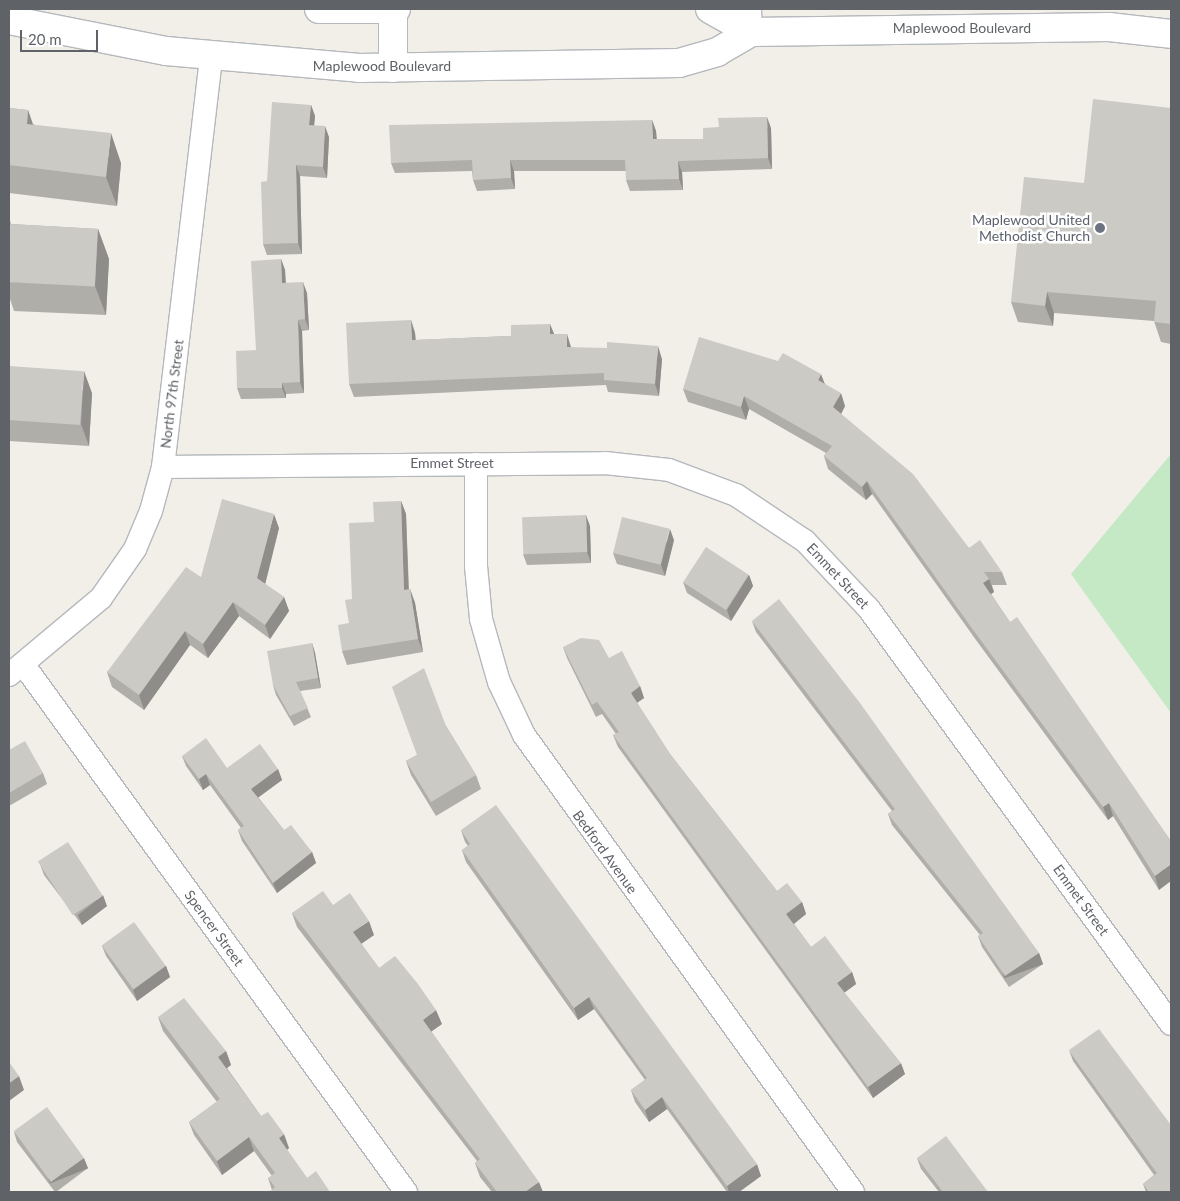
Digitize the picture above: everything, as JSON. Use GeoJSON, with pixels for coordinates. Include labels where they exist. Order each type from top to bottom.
{"type":"FeatureCollection","features":[{"type":"Feature","properties":{"kind":"street"},"geometry":{"type":"LineString","coordinates":[[319,9],[394,9],[394,68]]}},
{"type":"Feature","properties":{"kind":"street"},"geometry":{"type":"LineString","coordinates":[[710,9],[751,20]]}},
{"type":"Feature","properties":{"kind":"street","name":"Maplewood Boulevard"},"geometry":{"type":"LineString","coordinates":[[9,20],[35,18],[211,56],[394,68],[679,62],[717,52],[751,20],[1110,26],[1171,34]]}},
{"type":"Feature","properties":{"kind":"street","name":"North 97th Street"},"geometry":{"type":"LineString","coordinates":[[16,670],[88,611],[116,579],[145,526],[163,467],[211,56]]}},
{"type":"Feature","properties":{"kind":"street","name":"Emmet Street"},"geometry":{"type":"LineString","coordinates":[[163,467],[605,463],[669,470],[736,495],[806,541],[869,609],[1171,1024]]}},
{"type":"Feature","properties":{"kind":"street","name":"Bedford Avenue"},"geometry":{"type":"LineString","coordinates":[[476,464],[476,566],[481,619],[499,682],[524,735],[853,1192]]}},
{"type":"Feature","properties":{"kind":"street","name":"Spencer Street"},"geometry":{"type":"LineString","coordinates":[[16,670],[406,1192]]}},
{"type":"Feature","properties":{"kind":"green space"},"geometry":{"type":"Polygon","coordinates":[[[1171,454],[1171,713],[1071,574],[1171,454]]]}},
{"type":"Feature","properties":{"kind":"building","name":"Maplewood United Methodist Church"},"geometry":{"type":"Polygon","coordinates":[[[1093,99],[1171,108],[1171,324],[1154,322],[1156,301],[1047,292],[1045,306],[1011,302],[1024,177],[1084,183],[1093,99]]]}},
{"type":"Feature","properties":{"kind":"building"},"geometry":{"type":"Polygon","coordinates":[[[272,102],[311,105],[309,125],[325,126],[323,167],[296,165],[298,243],[263,244],[261,182],[267,181],[272,102]]]}},
{"type":"Feature","properties":{"kind":"building"},"geometry":{"type":"Polygon","coordinates":[[[9,108],[28,110],[27,124],[111,133],[106,177],[9,165],[9,108]]]}},
{"type":"Feature","properties":{"kind":"building"},"geometry":{"type":"Polygon","coordinates":[[[767,117],[768,158],[678,161],[679,179],[626,180],[625,160],[510,160],[511,178],[473,180],[472,160],[391,163],[389,125],[652,120],[653,139],[703,139],[703,128],[719,127],[718,118],[767,117]]]}},
{"type":"Feature","properties":{"kind":"building"},"geometry":{"type":"Polygon","coordinates":[[[9,224],[98,229],[95,287],[9,282],[9,224]]]}},
{"type":"Feature","properties":{"kind":"building"},"geometry":{"type":"Polygon","coordinates":[[[281,259],[282,283],[303,282],[305,319],[298,320],[300,382],[282,383],[282,388],[237,388],[236,351],[256,350],[251,261],[281,259]]]}},
{"type":"Feature","properties":{"kind":"building"},"geometry":{"type":"Polygon","coordinates":[[[411,320],[412,340],[511,336],[511,325],[550,324],[550,334],[567,334],[567,347],[607,348],[607,342],[658,346],[655,384],[604,380],[604,373],[349,384],[346,323],[411,320]]]}},
{"type":"Feature","properties":{"kind":"building"},"geometry":{"type":"Polygon","coordinates":[[[699,337],[778,361],[783,353],[821,374],[818,380],[841,393],[833,407],[913,474],[969,548],[980,540],[1002,572],[984,572],[989,579],[983,583],[1010,622],[1017,617],[1171,841],[1171,864],[1155,876],[1109,803],[1103,807],[867,481],[862,487],[824,456],[832,446],[744,396],[741,407],[683,389],[699,337]]]}},
{"type":"Feature","properties":{"kind":"building"},"geometry":{"type":"Polygon","coordinates":[[[9,366],[84,371],[80,425],[9,420],[9,366]]]}},
{"type":"Feature","properties":{"kind":"building"},"geometry":{"type":"Polygon","coordinates":[[[222,499],[274,514],[257,578],[284,597],[265,625],[233,602],[203,644],[185,631],[139,695],[107,672],[186,567],[201,577],[222,499]]]}},
{"type":"Feature","properties":{"kind":"building"},"geometry":{"type":"Polygon","coordinates":[[[401,501],[404,590],[410,589],[418,639],[342,651],[338,625],[349,623],[345,600],[352,599],[349,523],[374,522],[373,502],[401,501]]]}},
{"type":"Feature","properties":{"kind":"building"},"geometry":{"type":"Polygon","coordinates":[[[586,515],[587,552],[523,554],[522,517],[586,515]]]}},
{"type":"Feature","properties":{"kind":"building"},"geometry":{"type":"Polygon","coordinates":[[[622,517],[670,529],[661,565],[613,553],[622,517]]]}},
{"type":"Feature","properties":{"kind":"building"},"geometry":{"type":"Polygon","coordinates":[[[706,547],[749,575],[726,610],[683,582],[706,547]]]}},
{"type":"Feature","properties":{"kind":"building"},"geometry":{"type":"Polygon","coordinates":[[[779,599],[860,703],[1039,953],[1005,976],[978,936],[983,933],[888,814],[895,809],[752,621],[779,599]]]}},
{"type":"Feature","properties":{"kind":"building"},"geometry":{"type":"Polygon","coordinates":[[[581,638],[599,640],[609,658],[622,651],[640,686],[631,693],[670,754],[777,891],[787,883],[802,902],[786,914],[811,947],[825,936],[852,972],[837,983],[901,1063],[868,1087],[613,735],[619,732],[597,702],[592,705],[563,647],[581,638]]]}},
{"type":"Feature","properties":{"kind":"building"},"geometry":{"type":"Polygon","coordinates":[[[312,643],[318,678],[296,682],[308,708],[290,716],[273,685],[267,651],[312,643]]]}},
{"type":"Feature","properties":{"kind":"building"},"geometry":{"type":"Polygon","coordinates":[[[424,668],[446,726],[476,775],[431,802],[406,761],[417,755],[392,687],[424,668]]]}},
{"type":"Feature","properties":{"kind":"building"},"geometry":{"type":"Polygon","coordinates":[[[206,738],[227,768],[260,744],[278,769],[251,789],[284,830],[291,825],[312,852],[273,883],[238,830],[244,826],[206,774],[199,779],[182,756],[206,738]]]}},
{"type":"Feature","properties":{"kind":"building"},"geometry":{"type":"Polygon","coordinates":[[[25,741],[43,773],[9,793],[9,750],[25,741]]]}},
{"type":"Feature","properties":{"kind":"building"},"geometry":{"type":"Polygon","coordinates":[[[496,805],[757,1164],[727,1186],[662,1097],[645,1110],[631,1090],[647,1078],[589,997],[574,1008],[462,850],[470,844],[461,830],[496,805]]]}},
{"type":"Feature","properties":{"kind":"building"},"geometry":{"type":"Polygon","coordinates":[[[68,842],[103,896],[73,915],[38,862],[68,842]]]}},
{"type":"Feature","properties":{"kind":"building"},"geometry":{"type":"Polygon","coordinates":[[[323,891],[333,905],[350,893],[369,921],[353,932],[379,968],[395,956],[436,1010],[423,1020],[539,1182],[525,1192],[497,1192],[475,1163],[480,1159],[292,913],[323,891]]]}},
{"type":"Feature","properties":{"kind":"building"},"geometry":{"type":"Polygon","coordinates":[[[134,922],[166,966],[133,989],[102,946],[134,922]]]}},
{"type":"Feature","properties":{"kind":"building"},"geometry":{"type":"Polygon","coordinates":[[[184,998],[226,1051],[218,1057],[261,1116],[268,1112],[284,1134],[279,1138],[307,1178],[316,1171],[330,1192],[269,1192],[275,1187],[268,1178],[275,1173],[249,1137],[217,1161],[189,1122],[220,1099],[158,1017],[184,998]]]}},
{"type":"Feature","properties":{"kind":"building"},"geometry":{"type":"Polygon","coordinates":[[[1099,1029],[1171,1125],[1171,1192],[1149,1192],[1143,1184],[1157,1173],[1069,1050],[1099,1029]]]}},
{"type":"Feature","properties":{"kind":"building"},"geometry":{"type":"Polygon","coordinates":[[[9,1062],[19,1076],[9,1083],[9,1062]]]}},
{"type":"Feature","properties":{"kind":"building"},"geometry":{"type":"Polygon","coordinates":[[[47,1107],[84,1158],[51,1182],[14,1131],[47,1107]]]}},
{"type":"Feature","properties":{"kind":"building"},"geometry":{"type":"Polygon","coordinates":[[[946,1136],[988,1192],[943,1192],[917,1158],[946,1136]]]}},
{"type":"Feature","properties":{"kind":"place","name":"Maplewood United Methodist Church"},"geometry":{"type":"Point","coordinates":[1100,228]}}]}
